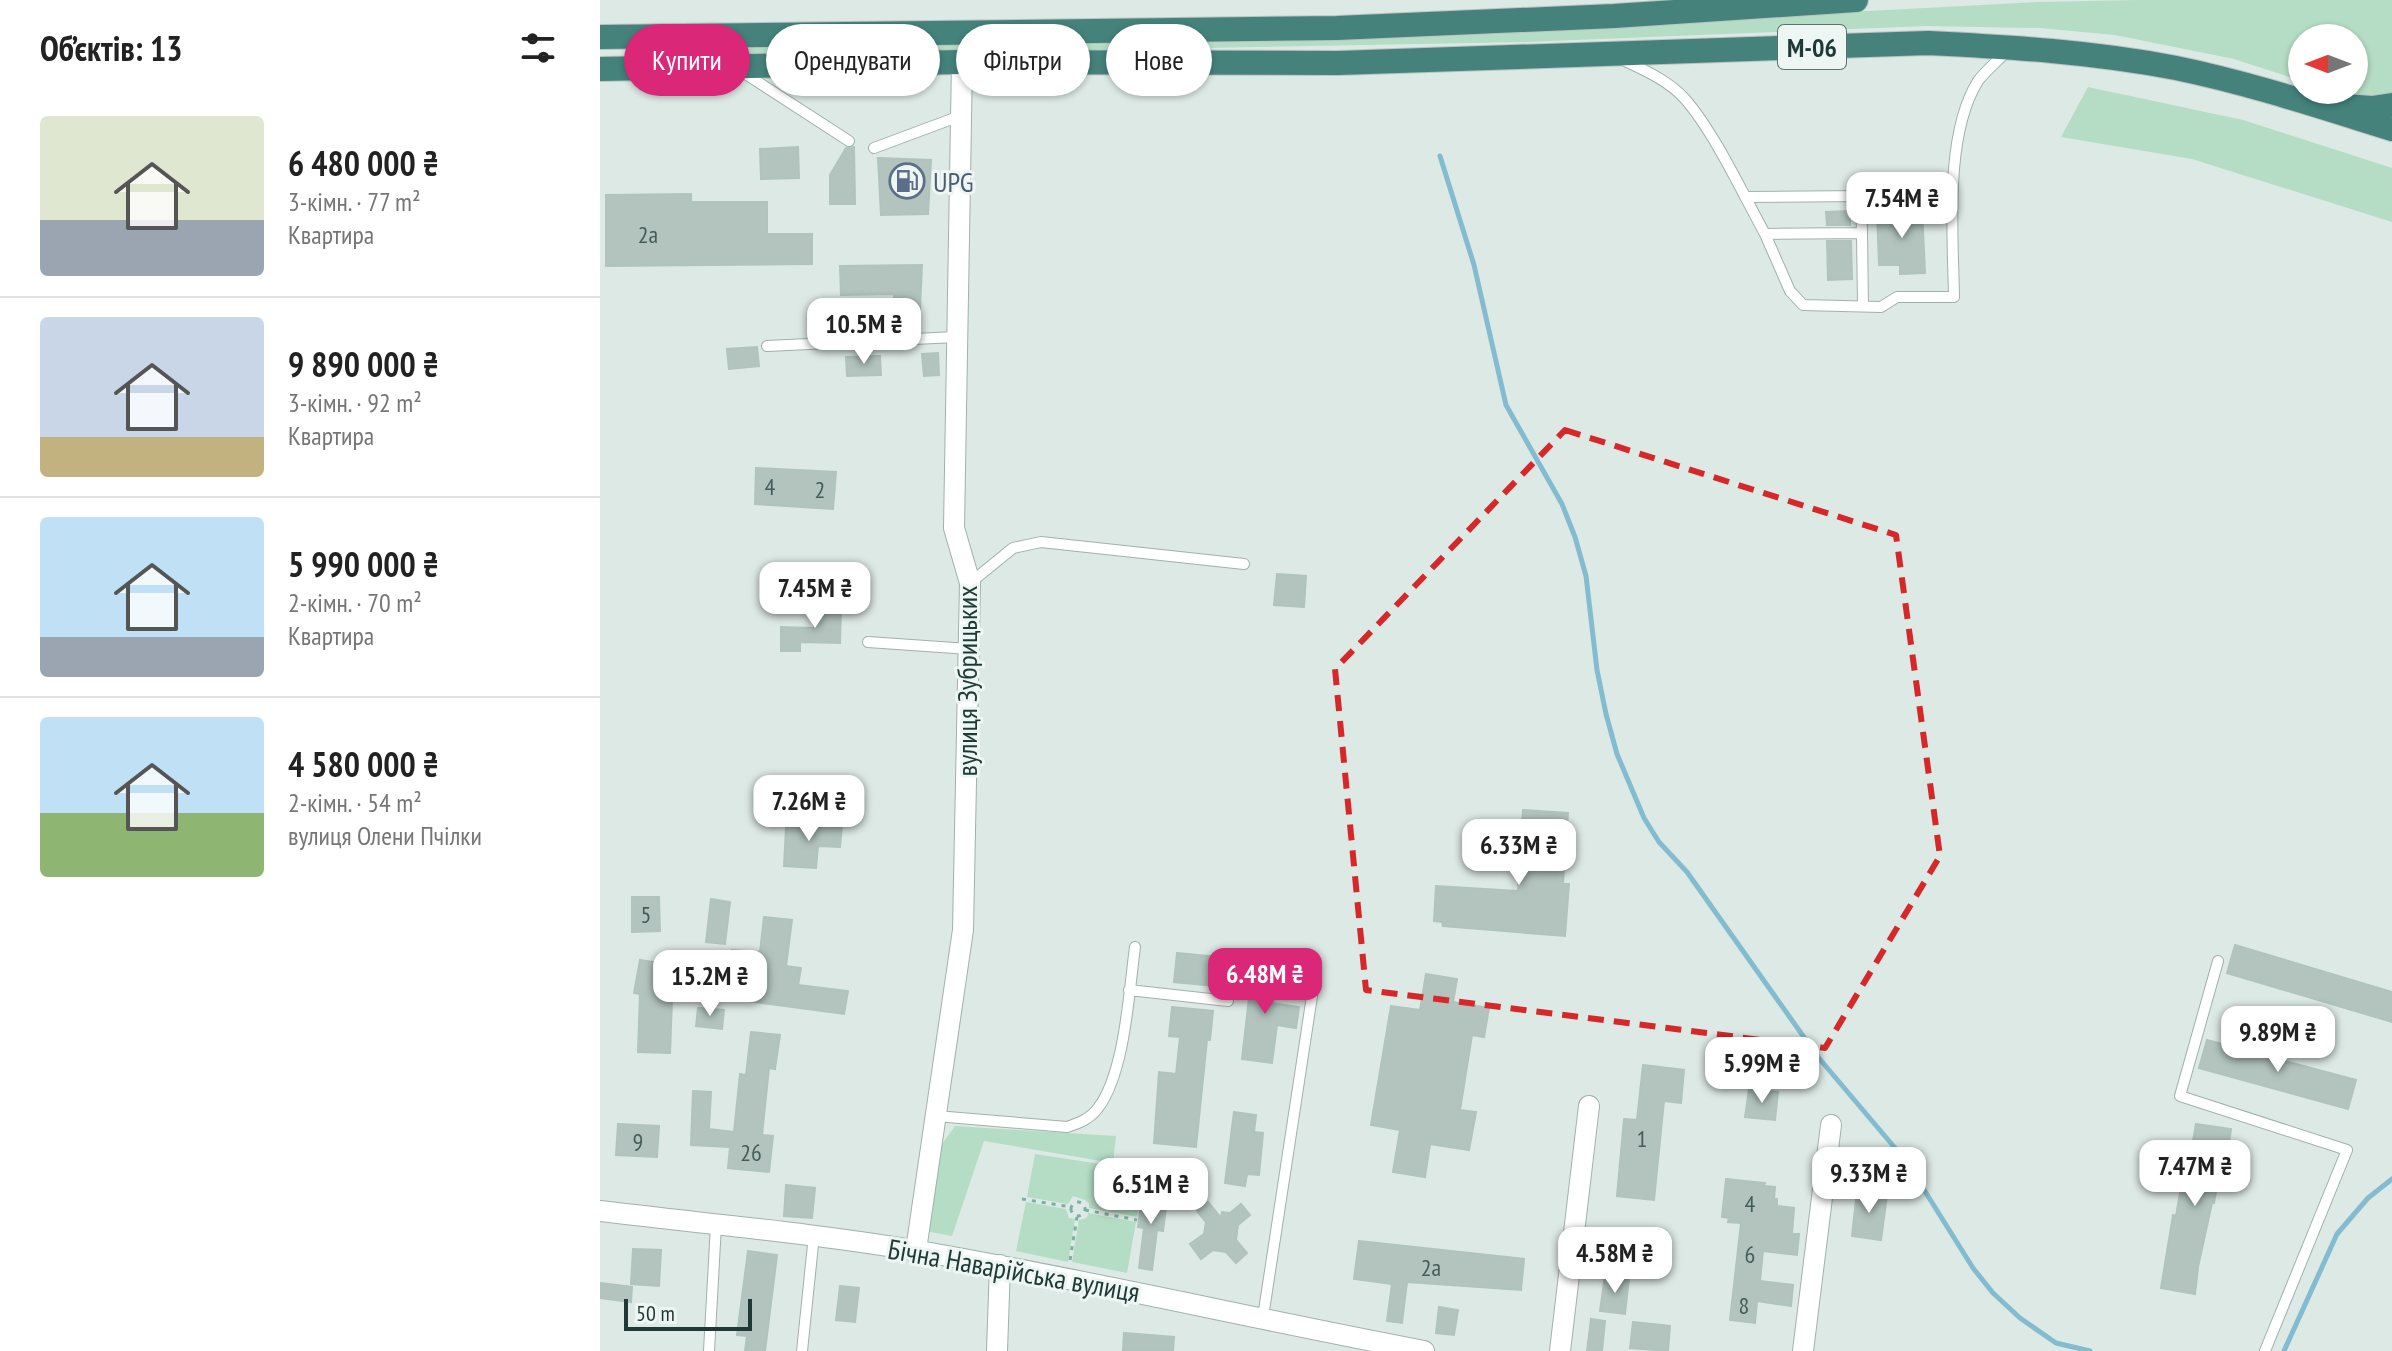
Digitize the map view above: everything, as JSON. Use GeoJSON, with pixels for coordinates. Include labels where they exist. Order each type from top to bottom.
{"type":"FeatureCollection","features":[{"type":"Feature","properties":{"kind":"highway","name":"М-06"},"geometry":{"type":"LineString","coordinates":[[600,37],[1337,28],[1614,16],[1856,0]]}},
{"type":"Feature","properties":{"kind":"highway","name":"М-06"},"geometry":{"type":"LineString","coordinates":[[1090,63],[1338,63],[1928,43],[2011,47],[2175,68],[2288,98]]}},
{"type":"Feature","properties":{"kind":"highway","name":"М-06"},"geometry":{"type":"LineString","coordinates":[[750,68],[956,62]]}},
{"type":"Feature","properties":{"kind":"highway","name":"М-06"},"geometry":{"type":"LineString","coordinates":[[600,69],[624,69]]}},
{"type":"Feature","properties":{"kind":"highway","name":"М-06"},"geometry":{"type":"LineString","coordinates":[[2310,104],[2392,129]]}},
{"type":"Feature","properties":{"kind":"highway"},"geometry":{"type":"LineString","coordinates":[[2310,104],[2372,108],[2392,105]]}},
{"type":"Feature","properties":{"kind":"street","name":"вулиця Зубрицьких"},"geometry":{"type":"LineString","coordinates":[[916,1250],[963,930],[970,583],[954,528],[961,96]]}},
{"type":"Feature","properties":{"kind":"street"},"geometry":{"type":"LineString","coordinates":[[1560,1351],[1589,1106]]}},
{"type":"Feature","properties":{"kind":"street"},"geometry":{"type":"LineString","coordinates":[[1803,1351],[1831,1125]]}},
{"type":"Feature","properties":{"kind":"street","name":"Бічна Наварійська вулиця"},"geometry":{"type":"LineString","coordinates":[[600,1211],[916,1250],[1263,1317],[1339,1343],[1424,1351]]}},
{"type":"Feature","properties":{"kind":"street"},"geometry":{"type":"LineString","coordinates":[[997,1351],[1000,1265]]}},
{"type":"Feature","properties":{"kind":"lane"},"geometry":{"type":"LineString","coordinates":[[1613,54],[1661,79],[1684,98],[1745,197],[1790,291],[1803,305],[1881,307],[1897,297],[1954,297],[1952,195],[1958,141],[1966,109],[1979,81],[2011,47]]}},
{"type":"Feature","properties":{"kind":"lane"},"geometry":{"type":"LineString","coordinates":[[750,77],[849,141]]}},
{"type":"Feature","properties":{"kind":"lane"},"geometry":{"type":"LineString","coordinates":[[874,148],[960,116]]}},
{"type":"Feature","properties":{"kind":"lane"},"geometry":{"type":"LineString","coordinates":[[1745,197],[1952,195]]}},
{"type":"Feature","properties":{"kind":"lane"},"geometry":{"type":"LineString","coordinates":[[1861,196],[1863,306]]}},
{"type":"Feature","properties":{"kind":"lane"},"geometry":{"type":"LineString","coordinates":[[1765,234],[1862,233]]}},
{"type":"Feature","properties":{"kind":"lane"},"geometry":{"type":"LineString","coordinates":[[767,346],[956,337]]}},
{"type":"Feature","properties":{"kind":"lane"},"geometry":{"type":"LineString","coordinates":[[970,583],[1013,548],[1041,542],[1244,564]]}},
{"type":"Feature","properties":{"kind":"lane"},"geometry":{"type":"LineString","coordinates":[[868,642],[969,649]]}},
{"type":"Feature","properties":{"kind":"lane"},"geometry":{"type":"LineString","coordinates":[[936,1116],[1067,1127],[1082,1123],[1099,1108],[1122,1052],[1135,947]]}},
{"type":"Feature","properties":{"kind":"lane"},"geometry":{"type":"LineString","coordinates":[[2218,961],[2180,1096],[2347,1150],[2265,1351]]}},
{"type":"Feature","properties":{"kind":"lane"},"geometry":{"type":"LineString","coordinates":[[1263,1317],[1314,983]]}},
{"type":"Feature","properties":{"kind":"lane"},"geometry":{"type":"LineString","coordinates":[[1129,990],[1228,1001]]}},
{"type":"Feature","properties":{"kind":"lane"},"geometry":{"type":"LineString","coordinates":[[709,1351],[716,1225]]}},
{"type":"Feature","properties":{"kind":"lane"},"geometry":{"type":"LineString","coordinates":[[802,1351],[814,1235]]}},
{"type":"Feature","properties":{"kind":"path"},"geometry":{"type":"LineString","coordinates":[[1022,1199],[1071,1207]]}},
{"type":"Feature","properties":{"kind":"path"},"geometry":{"type":"LineString","coordinates":[[1077,1217],[1072,1214],[1071,1207],[1075,1202],[1079,1202],[1085,1210],[1137,1220]]}},
{"type":"Feature","properties":{"kind":"path"},"geometry":{"type":"LineString","coordinates":[[1077,1217],[1085,1210]]}},
{"type":"Feature","properties":{"kind":"path"},"geometry":{"type":"LineString","coordinates":[[1066,1278],[1077,1217]]}},
{"type":"Feature","properties":{"kind":"highlighted area"},"geometry":{"type":"Polygon","coordinates":[[[1565,430],[1896,535],[1940,856],[1825,1048],[1366,990],[1335,669],[1565,430]]]}},
{"type":"Feature","properties":{"kind":"green space"},"geometry":{"type":"Polygon","coordinates":[[[2392,0],[2392,99],[2368,100],[2368,24],[2288,24],[2288,76],[2234,59],[2115,35],[2040,28],[1926,26],[1526,42],[1212,48],[1212,35],[1526,29],[2038,2],[2392,0]]]}},
{"type":"Feature","properties":{"kind":"green space"},"geometry":{"type":"Polygon","coordinates":[[[1090,38],[1106,38],[1106,50],[1090,50],[1090,38]]]}},
{"type":"Feature","properties":{"kind":"green space"},"geometry":{"type":"Polygon","coordinates":[[[940,41],[956,41],[956,52],[940,53],[940,41]]]}},
{"type":"Feature","properties":{"kind":"green space"},"geometry":{"type":"Polygon","coordinates":[[[750,45],[766,45],[766,56],[750,56],[750,45]]]}},
{"type":"Feature","properties":{"kind":"green space"},"geometry":{"type":"Polygon","coordinates":[[[2088,87],[2243,120],[2392,168],[2392,222],[2192,159],[2061,137],[2088,87]]]}},
{"type":"Feature","properties":{"kind":"green space"},"geometry":{"type":"Polygon","coordinates":[[[955,1126],[1116,1136],[1113,1163],[984,1141],[952,1236],[925,1231],[942,1144],[955,1126]]]}},
{"type":"Feature","properties":{"kind":"green space"},"geometry":{"type":"Polygon","coordinates":[[[1035,1154],[1185,1177],[1182,1201],[1142,1190],[1137,1217],[1089,1208],[1085,1200],[1073,1196],[1068,1204],[1027,1197],[1035,1154]]]}},
{"type":"Feature","properties":{"kind":"green space"},"geometry":{"type":"Polygon","coordinates":[[[1026,1202],[1066,1209],[1069,1218],[1075,1219],[1068,1262],[1016,1251],[1026,1202]]]}},
{"type":"Feature","properties":{"kind":"green space"},"geometry":{"type":"Polygon","coordinates":[[[1088,1213],[1136,1222],[1127,1273],[1072,1262],[1079,1220],[1087,1218],[1088,1213]]]}},
{"type":"Feature","properties":{"kind":"building"},"geometry":{"type":"Polygon","coordinates":[[[798,147],[799,178],[761,179],[760,149],[798,147]]]}},
{"type":"Feature","properties":{"kind":"building"},"geometry":{"type":"Polygon","coordinates":[[[854,147],[855,204],[830,204],[830,175],[846,148],[854,147]]]}},
{"type":"Feature","properties":{"kind":"building","name":"UPG"},"geometry":{"type":"Polygon","coordinates":[[[878,158],[931,160],[928,214],[881,215],[878,158]]]}},
{"type":"Feature","properties":{"kind":"building"},"geometry":{"type":"Polygon","coordinates":[[[691,194],[691,202],[767,202],[767,234],[812,234],[812,264],[606,266],[606,195],[691,194]]]}},
{"type":"Feature","properties":{"kind":"building"},"geometry":{"type":"Polygon","coordinates":[[[1922,209],[1925,273],[1900,274],[1900,265],[1879,265],[1877,211],[1922,209]]]}},
{"type":"Feature","properties":{"kind":"building"},"geometry":{"type":"Polygon","coordinates":[[[1850,211],[1850,225],[1827,225],[1826,212],[1850,211]]]}},
{"type":"Feature","properties":{"kind":"building"},"geometry":{"type":"Polygon","coordinates":[[[1827,241],[1851,241],[1852,279],[1828,280],[1827,241]]]}},
{"type":"Feature","properties":{"kind":"building"},"geometry":{"type":"Polygon","coordinates":[[[922,265],[919,331],[896,332],[894,294],[841,295],[840,266],[922,265]]]}},
{"type":"Feature","properties":{"kind":"building"},"geometry":{"type":"Polygon","coordinates":[[[757,347],[759,366],[729,369],[727,349],[757,347]]]}},
{"type":"Feature","properties":{"kind":"building"},"geometry":{"type":"Polygon","coordinates":[[[938,353],[939,375],[924,376],[922,354],[938,353]]]}},
{"type":"Feature","properties":{"kind":"building"},"geometry":{"type":"Polygon","coordinates":[[[880,356],[881,375],[847,376],[846,357],[880,356]]]}},
{"type":"Feature","properties":{"kind":"building"},"geometry":{"type":"Polygon","coordinates":[[[756,468],[836,472],[833,509],[755,504],[756,468]]]}},
{"type":"Feature","properties":{"kind":"building"},"geometry":{"type":"Polygon","coordinates":[[[1277,574],[1306,576],[1304,607],[1274,605],[1277,574]]]}},
{"type":"Feature","properties":{"kind":"building"},"geometry":{"type":"Polygon","coordinates":[[[815,605],[841,606],[840,643],[800,642],[800,651],[781,651],[781,627],[814,628],[815,605]]]}},
{"type":"Feature","properties":{"kind":"building"},"geometry":{"type":"Polygon","coordinates":[[[1523,810],[1568,813],[1563,884],[1569,884],[1565,936],[1443,926],[1442,922],[1434,921],[1436,886],[1518,891],[1523,810]]]}},
{"type":"Feature","properties":{"kind":"building"},"geometry":{"type":"Polygon","coordinates":[[[801,823],[842,825],[840,847],[818,846],[816,868],[784,866],[786,827],[801,828],[801,823]]]}},
{"type":"Feature","properties":{"kind":"building"},"geometry":{"type":"Polygon","coordinates":[[[632,897],[659,897],[660,931],[632,932],[632,897]]]}},
{"type":"Feature","properties":{"kind":"building"},"geometry":{"type":"Polygon","coordinates":[[[711,899],[730,902],[725,944],[706,942],[711,899]]]}},
{"type":"Feature","properties":{"kind":"building"},"geometry":{"type":"Polygon","coordinates":[[[764,917],[792,920],[786,966],[801,968],[798,985],[848,991],[844,1014],[726,998],[732,950],[760,952],[764,917]]]}},
{"type":"Feature","properties":{"kind":"building"},"geometry":{"type":"Polygon","coordinates":[[[2235,945],[2392,992],[2392,1022],[2227,973],[2235,945]]]}},
{"type":"Feature","properties":{"kind":"building"},"geometry":{"type":"Polygon","coordinates":[[[1177,953],[1218,957],[1215,986],[1174,982],[1177,953]]]}},
{"type":"Feature","properties":{"kind":"building"},"geometry":{"type":"Polygon","coordinates":[[[640,960],[680,966],[675,1000],[672,999],[670,1053],[638,1052],[640,994],[634,993],[640,960]]]}},
{"type":"Feature","properties":{"kind":"building"},"geometry":{"type":"Polygon","coordinates":[[[1253,963],[1275,965],[1271,1003],[1299,1007],[1296,1028],[1277,1025],[1272,1063],[1242,1059],[1253,963]]]}},
{"type":"Feature","properties":{"kind":"building"},"geometry":{"type":"Polygon","coordinates":[[[1426,974],[1457,979],[1453,1002],[1489,1008],[1484,1037],[1472,1035],[1460,1110],[1476,1112],[1469,1150],[1430,1144],[1425,1177],[1393,1172],[1400,1130],[1371,1125],[1391,1006],[1420,1010],[1426,974]]]}},
{"type":"Feature","properties":{"kind":"building"},"geometry":{"type":"Polygon","coordinates":[[[1172,1007],[1213,1011],[1196,1147],[1154,1143],[1159,1072],[1176,1074],[1180,1037],[1169,1036],[1172,1007]]]}},
{"type":"Feature","properties":{"kind":"building"},"geometry":{"type":"Polygon","coordinates":[[[698,1008],[724,1010],[722,1029],[696,1026],[698,1008]]]}},
{"type":"Feature","properties":{"kind":"building"},"geometry":{"type":"Polygon","coordinates":[[[751,1032],[780,1035],[775,1069],[769,1068],[762,1135],[773,1136],[769,1172],[728,1168],[730,1147],[691,1145],[693,1091],[711,1092],[709,1129],[734,1132],[740,1074],[746,1075],[751,1032]]]}},
{"type":"Feature","properties":{"kind":"building"},"geometry":{"type":"Polygon","coordinates":[[[2207,1040],[2356,1080],[2348,1109],[2199,1068],[2207,1040]]]}},
{"type":"Feature","properties":{"kind":"building"},"geometry":{"type":"Polygon","coordinates":[[[1643,1065],[1684,1070],[1681,1103],[1664,1101],[1654,1200],[1617,1196],[1624,1119],[1637,1120],[1643,1065]]]}},
{"type":"Feature","properties":{"kind":"building"},"geometry":{"type":"Polygon","coordinates":[[[1749,1089],[1778,1092],[1775,1120],[1745,1117],[1749,1089]]]}},
{"type":"Feature","properties":{"kind":"building"},"geometry":{"type":"Polygon","coordinates":[[[1234,1112],[1256,1115],[1254,1132],[1263,1133],[1259,1175],[1247,1174],[1245,1186],[1225,1183],[1234,1112]]]}},
{"type":"Feature","properties":{"kind":"building"},"geometry":{"type":"Polygon","coordinates":[[[618,1124],[659,1126],[657,1157],[616,1155],[618,1124]]]}},
{"type":"Feature","properties":{"kind":"building"},"geometry":{"type":"Polygon","coordinates":[[[2196,1124],[2231,1129],[2227,1156],[2222,1156],[2195,1294],[2161,1288],[2173,1215],[2176,1216],[2184,1170],[2188,1171],[2196,1124]]]}},
{"type":"Feature","properties":{"kind":"building"},"geometry":{"type":"Polygon","coordinates":[[[1726,1179],[1775,1187],[1777,1206],[1794,1208],[1792,1234],[1799,1234],[1797,1255],[1763,1251],[1760,1281],[1793,1285],[1791,1306],[1757,1301],[1755,1323],[1730,1320],[1741,1223],[1728,1222],[1729,1218],[1722,1217],[1726,1179]]]}},
{"type":"Feature","properties":{"kind":"building"},"geometry":{"type":"Polygon","coordinates":[[[786,1185],[815,1188],[812,1218],[784,1216],[786,1185]]]}},
{"type":"Feature","properties":{"kind":"building"},"geometry":{"type":"Polygon","coordinates":[[[1857,1191],[1887,1195],[1881,1240],[1852,1236],[1857,1191]]]}},
{"type":"Feature","properties":{"kind":"building"},"geometry":{"type":"Polygon","coordinates":[[[1155,1193],[1167,1199],[1163,1231],[1157,1230],[1152,1270],[1139,1268],[1144,1228],[1138,1227],[1142,1196],[1155,1193]]]}},
{"type":"Feature","properties":{"kind":"building"},"geometry":{"type":"Polygon","coordinates":[[[1208,1202],[1221,1218],[1222,1212],[1230,1213],[1241,1204],[1250,1215],[1238,1225],[1236,1240],[1247,1253],[1236,1263],[1226,1252],[1213,1250],[1201,1259],[1190,1244],[1204,1234],[1206,1222],[1197,1211],[1208,1202]]]}},
{"type":"Feature","properties":{"kind":"building"},"geometry":{"type":"Polygon","coordinates":[[[1359,1241],[1524,1259],[1521,1290],[1407,1282],[1402,1323],[1387,1321],[1392,1284],[1354,1279],[1359,1241]]]}},
{"type":"Feature","properties":{"kind":"building"},"geometry":{"type":"Polygon","coordinates":[[[633,1249],[661,1250],[659,1286],[631,1284],[633,1249]]]}},
{"type":"Feature","properties":{"kind":"building"},"geometry":{"type":"Polygon","coordinates":[[[748,1251],[777,1255],[765,1351],[745,1351],[747,1336],[737,1335],[748,1251]]]}},
{"type":"Feature","properties":{"kind":"building"},"geometry":{"type":"Polygon","coordinates":[[[1605,1275],[1629,1278],[1625,1314],[1600,1311],[1605,1275]]]}},
{"type":"Feature","properties":{"kind":"building"},"geometry":{"type":"Polygon","coordinates":[[[600,1283],[632,1287],[631,1302],[600,1298],[600,1283]]]}},
{"type":"Feature","properties":{"kind":"building"},"geometry":{"type":"Polygon","coordinates":[[[840,1286],[859,1288],[855,1322],[836,1320],[840,1286]]]}},
{"type":"Feature","properties":{"kind":"building"},"geometry":{"type":"Polygon","coordinates":[[[1439,1307],[1458,1310],[1454,1335],[1436,1333],[1439,1307]]]}},
{"type":"Feature","properties":{"kind":"building"},"geometry":{"type":"Polygon","coordinates":[[[1591,1319],[1605,1321],[1602,1351],[1587,1351],[1591,1319]]]}},
{"type":"Feature","properties":{"kind":"building"},"geometry":{"type":"Polygon","coordinates":[[[1633,1322],[1670,1326],[1668,1351],[1630,1348],[1633,1322]]]}},
{"type":"Feature","properties":{"kind":"building"},"geometry":{"type":"Polygon","coordinates":[[[1124,1333],[1174,1337],[1173,1351],[1123,1351],[1124,1333]]]}},
{"type":"Feature","properties":{"kind":"waterway"},"geometry":{"type":"LineString","coordinates":[[1440,156],[1474,265],[1506,405],[1562,504],[1575,537],[1586,576],[1597,670],[1606,714],[1617,754],[1644,818],[1659,842],[1687,872],[1818,1057],[1906,1161],[1973,1268],[1993,1293],[2020,1318],[2056,1343],[2090,1351]]}},
{"type":"Feature","properties":{"kind":"waterway"},"geometry":{"type":"LineString","coordinates":[[2284,1351],[2337,1234],[2368,1198],[2392,1179]]}},
{"type":"Feature","properties":{"kind":"place","name":"UPG"},"geometry":{"type":"Point","coordinates":[907,181]}}]}
